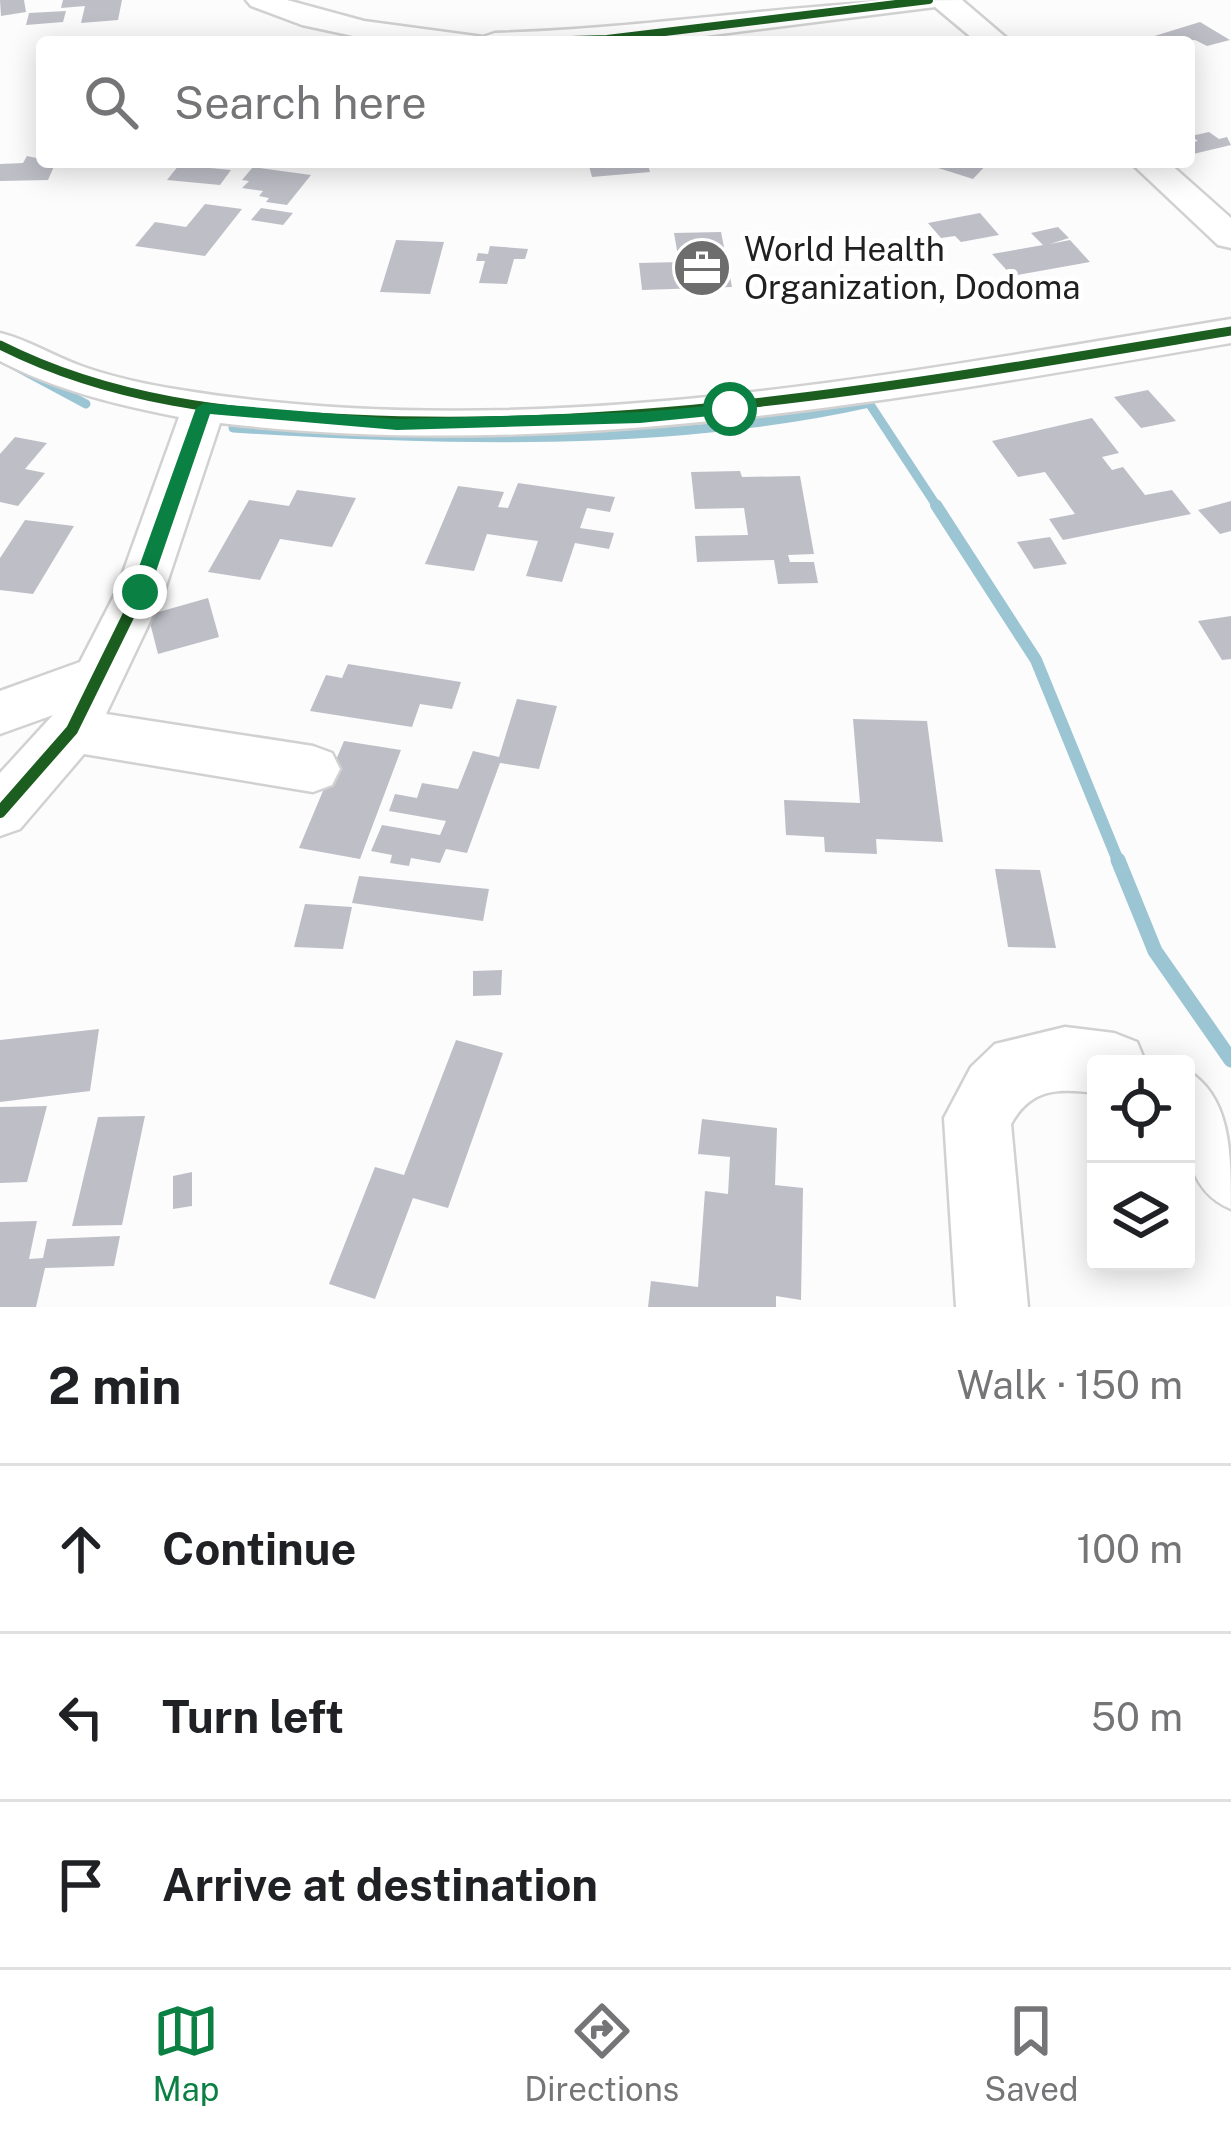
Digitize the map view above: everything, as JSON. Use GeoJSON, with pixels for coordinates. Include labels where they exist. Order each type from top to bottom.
{"type":"FeatureCollection","features":[{"type":"Feature","properties":{"kind":"street"},"geometry":{"type":"LineString","coordinates":[[261,0],[304,19],[358,33],[396,36]]}},
{"type":"Feature","properties":{"kind":"street"},"geometry":{"type":"LineString","coordinates":[[609,36],[686,32],[929,0]]}},
{"type":"Feature","properties":{"kind":"street"},"geometry":{"type":"LineString","coordinates":[[944,0],[989,36]]}},
{"type":"Feature","properties":{"kind":"street"},"geometry":{"type":"LineString","coordinates":[[1154,168],[1231,237]]}},
{"type":"Feature","properties":{"kind":"street"},"geometry":{"type":"LineString","coordinates":[[0,345],[106,388],[204,408],[397,424],[640,418],[833,397],[1231,332]]}},
{"type":"Feature","properties":{"kind":"street"},"geometry":{"type":"LineString","coordinates":[[0,812],[72,730],[140,592],[204,408]]}},
{"type":"Feature","properties":{"kind":"street"},"geometry":{"type":"LineString","coordinates":[[0,713],[98,676]]}},
{"type":"Feature","properties":{"kind":"street"},"geometry":{"type":"LineString","coordinates":[[72,730],[313,769]]}},
{"type":"Feature","properties":{"kind":"street"},"geometry":{"type":"LineString","coordinates":[[992,1307],[977,1118],[994,1090],[1018,1066],[1065,1058],[1087,1061]]}},
{"type":"Feature","properties":{"kind":"street"},"geometry":{"type":"LineString","coordinates":[[1195,1115],[1226,1158],[1231,1175]]}},
{"type":"Feature","properties":{"kind":"building"},"geometry":{"type":"Polygon","coordinates":[[[0,0],[24,0],[26,12],[1,16],[0,0]]]}},
{"type":"Feature","properties":{"kind":"building"},"geometry":{"type":"Polygon","coordinates":[[[63,0],[122,0],[118,20],[81,23],[85,6],[61,8],[63,0]]]}},
{"type":"Feature","properties":{"kind":"building"},"geometry":{"type":"Polygon","coordinates":[[[66,11],[63,22],[26,25],[29,13],[66,11]]]}},
{"type":"Feature","properties":{"kind":"building"},"geometry":{"type":"Polygon","coordinates":[[[1200,22],[1230,40],[1207,46],[1195,36],[1154,36],[1200,22]]]}},
{"type":"Feature","properties":{"kind":"building"},"geometry":{"type":"Polygon","coordinates":[[[1209,132],[1219,139],[1227,137],[1231,145],[1195,154],[1195,135],[1209,132]]]}},
{"type":"Feature","properties":{"kind":"building"},"geometry":{"type":"Polygon","coordinates":[[[27,156],[36,158],[36,168],[53,168],[48,180],[0,181],[0,164],[23,163],[27,156]]]}},
{"type":"Feature","properties":{"kind":"building"},"geometry":{"type":"Polygon","coordinates":[[[177,168],[231,170],[220,185],[167,180],[177,168]]]}},
{"type":"Feature","properties":{"kind":"building"},"geometry":{"type":"Polygon","coordinates":[[[252,168],[311,175],[287,205],[266,202],[269,198],[259,196],[263,191],[242,188],[249,181],[242,180],[252,168]]]}},
{"type":"Feature","properties":{"kind":"building"},"geometry":{"type":"Polygon","coordinates":[[[590,168],[649,168],[650,172],[592,177],[590,168]]]}},
{"type":"Feature","properties":{"kind":"building"},"geometry":{"type":"Polygon","coordinates":[[[938,168],[983,168],[973,179],[938,168]]]}},
{"type":"Feature","properties":{"kind":"building"},"geometry":{"type":"Polygon","coordinates":[[[205,204],[242,209],[205,256],[135,246],[155,222],[186,227],[205,204]]]}},
{"type":"Feature","properties":{"kind":"building"},"geometry":{"type":"Polygon","coordinates":[[[261,208],[293,213],[283,225],[251,220],[261,208]]]}},
{"type":"Feature","properties":{"kind":"building"},"geometry":{"type":"Polygon","coordinates":[[[980,213],[999,235],[961,242],[955,236],[941,238],[928,223],[980,213]]]}},
{"type":"Feature","properties":{"kind":"building"},"geometry":{"type":"Polygon","coordinates":[[[1058,227],[1069,238],[1050,244],[1070,240],[1090,262],[1012,276],[992,254],[1043,245],[1031,233],[1058,227]]]}},
{"type":"Feature","properties":{"kind":"building"},"geometry":{"type":"Polygon","coordinates":[[[721,232],[732,287],[642,290],[639,263],[679,262],[674,233],[721,232]]]}},
{"type":"Feature","properties":{"kind":"building"},"geometry":{"type":"Polygon","coordinates":[[[396,240],[444,242],[430,294],[380,292],[396,240]]]}},
{"type":"Feature","properties":{"kind":"building"},"geometry":{"type":"Polygon","coordinates":[[[490,246],[528,249],[525,259],[514,259],[507,284],[479,283],[485,261],[476,261],[478,253],[488,254],[490,246]]]}},
{"type":"Feature","properties":{"kind":"building"},"geometry":{"type":"Polygon","coordinates":[[[1148,390],[1176,421],[1141,428],[1114,397],[1148,390]]]}},
{"type":"Feature","properties":{"kind":"building"},"geometry":{"type":"Polygon","coordinates":[[[1092,418],[1119,453],[1102,457],[1112,470],[1123,467],[1145,495],[1172,490],[1191,514],[1063,540],[1049,519],[1075,514],[1045,472],[1018,477],[992,441],[1092,418]]]}},
{"type":"Feature","properties":{"kind":"building"},"geometry":{"type":"Polygon","coordinates":[[[15,437],[47,443],[25,469],[45,473],[18,506],[0,502],[0,454],[15,437]]]}},
{"type":"Feature","properties":{"kind":"building"},"geometry":{"type":"Polygon","coordinates":[[[740,471],[742,477],[800,476],[814,554],[788,555],[790,562],[814,562],[818,583],[778,584],[774,560],[697,562],[695,536],[748,535],[744,508],[695,509],[691,472],[740,471]]]}},
{"type":"Feature","properties":{"kind":"building"},"geometry":{"type":"Polygon","coordinates":[[[518,483],[615,497],[610,512],[587,508],[580,528],[614,533],[609,549],[575,543],[562,582],[526,576],[538,541],[487,534],[474,571],[425,564],[458,486],[504,492],[498,507],[508,508],[518,483]]]}},
{"type":"Feature","properties":{"kind":"building"},"geometry":{"type":"Polygon","coordinates":[[[297,490],[356,498],[332,547],[280,539],[260,580],[208,572],[249,500],[289,506],[297,490]]]}},
{"type":"Feature","properties":{"kind":"building"},"geometry":{"type":"Polygon","coordinates":[[[1231,501],[1231,531],[1220,534],[1198,510],[1231,501]]]}},
{"type":"Feature","properties":{"kind":"building"},"geometry":{"type":"Polygon","coordinates":[[[25,520],[74,526],[33,594],[0,590],[0,558],[25,520]]]}},
{"type":"Feature","properties":{"kind":"building"},"geometry":{"type":"Polygon","coordinates":[[[1050,537],[1067,564],[1034,569],[1017,542],[1050,537]]]}},
{"type":"Feature","properties":{"kind":"building"},"geometry":{"type":"Polygon","coordinates":[[[208,598],[219,637],[158,654],[148,615],[208,598]]]}},
{"type":"Feature","properties":{"kind":"building"},"geometry":{"type":"Polygon","coordinates":[[[1231,616],[1231,659],[1222,660],[1198,621],[1231,616]]]}},
{"type":"Feature","properties":{"kind":"building"},"geometry":{"type":"Polygon","coordinates":[[[348,664],[461,682],[452,709],[420,704],[412,727],[310,711],[326,675],[342,678],[348,664]]]}},
{"type":"Feature","properties":{"kind":"building"},"geometry":{"type":"Polygon","coordinates":[[[517,699],[557,706],[539,769],[500,763],[467,853],[446,849],[440,863],[411,858],[409,866],[390,863],[392,855],[371,851],[382,825],[440,835],[446,821],[389,811],[395,794],[417,798],[422,783],[458,789],[473,751],[499,757],[517,699]]]}},
{"type":"Feature","properties":{"kind":"building"},"geometry":{"type":"Polygon","coordinates":[[[853,719],[927,721],[943,842],[876,839],[877,854],[825,852],[824,837],[786,835],[784,800],[860,803],[853,719]]]}},
{"type":"Feature","properties":{"kind":"building"},"geometry":{"type":"Polygon","coordinates":[[[344,741],[401,750],[360,859],[299,848],[344,741]]]}},
{"type":"Feature","properties":{"kind":"building"},"geometry":{"type":"Polygon","coordinates":[[[995,869],[1040,870],[1056,948],[1008,947],[995,869]]]}},
{"type":"Feature","properties":{"kind":"building"},"geometry":{"type":"Polygon","coordinates":[[[359,876],[489,889],[483,921],[352,903],[359,876]]]}},
{"type":"Feature","properties":{"kind":"building"},"geometry":{"type":"Polygon","coordinates":[[[305,904],[352,907],[343,949],[294,947],[305,904]]]}},
{"type":"Feature","properties":{"kind":"building"},"geometry":{"type":"Polygon","coordinates":[[[502,970],[501,995],[473,996],[473,971],[502,970]]]}},
{"type":"Feature","properties":{"kind":"building"},"geometry":{"type":"Polygon","coordinates":[[[99,1029],[90,1091],[0,1102],[0,1040],[99,1029]]]}},
{"type":"Feature","properties":{"kind":"building"},"geometry":{"type":"Polygon","coordinates":[[[456,1040],[503,1053],[448,1208],[413,1198],[375,1299],[329,1284],[375,1167],[404,1175],[456,1040]]]}},
{"type":"Feature","properties":{"kind":"building"},"geometry":{"type":"Polygon","coordinates":[[[47,1106],[27,1182],[0,1183],[0,1107],[47,1106]]]}},
{"type":"Feature","properties":{"kind":"building"},"geometry":{"type":"Polygon","coordinates":[[[145,1116],[122,1225],[72,1226],[98,1117],[145,1116]]]}},
{"type":"Feature","properties":{"kind":"building"},"geometry":{"type":"Polygon","coordinates":[[[702,1119],[777,1128],[775,1185],[803,1188],[801,1300],[776,1296],[776,1307],[648,1307],[651,1281],[698,1287],[705,1191],[728,1194],[730,1157],[698,1154],[702,1119]]]}},
{"type":"Feature","properties":{"kind":"building"},"geometry":{"type":"Polygon","coordinates":[[[192,1172],[192,1206],[173,1209],[173,1176],[192,1172]]]}},
{"type":"Feature","properties":{"kind":"building"},"geometry":{"type":"Polygon","coordinates":[[[37,1221],[29,1259],[43,1258],[47,1239],[120,1236],[114,1266],[45,1268],[36,1307],[0,1307],[0,1222],[37,1221]]]}},
{"type":"Feature","properties":{"kind":"waterway"},"geometry":{"type":"LineString","coordinates":[[0,358],[86,404]]}},
{"type":"Feature","properties":{"kind":"waterway"},"geometry":{"type":"LineString","coordinates":[[233,428],[472,438],[633,434],[792,418],[869,403],[938,508]]}},
{"type":"Feature","properties":{"kind":"waterway"},"geometry":{"type":"LineString","coordinates":[[936,505],[1036,660],[1119,863]]}},
{"type":"Feature","properties":{"kind":"waterway"},"geometry":{"type":"LineString","coordinates":[[1118,860],[1155,951],[1231,1060]]}},
{"type":"Feature","properties":{"kind":"cycle path"},"geometry":{"type":"LineString","coordinates":[[632,36],[929,0]]}},
{"type":"Feature","properties":{"kind":"cycle path"},"geometry":{"type":"LineString","coordinates":[[0,345],[70,377],[184,404],[299,417],[534,421],[767,402],[1231,331]]}},
{"type":"Feature","properties":{"kind":"cycle path"},"geometry":{"type":"LineString","coordinates":[[0,812],[72,730],[140,592],[204,408]]}},
{"type":"Feature","properties":{"kind":"place","name":"World Health Organization, Dodoma"},"geometry":{"type":"Point","coordinates":[702,268]}},
{"type":"Feature","properties":{"kind":"route"},"geometry":{"type":"LineString","coordinates":[[140,592],[204,408],[397,424],[640,418],[730,409]]}}]}
